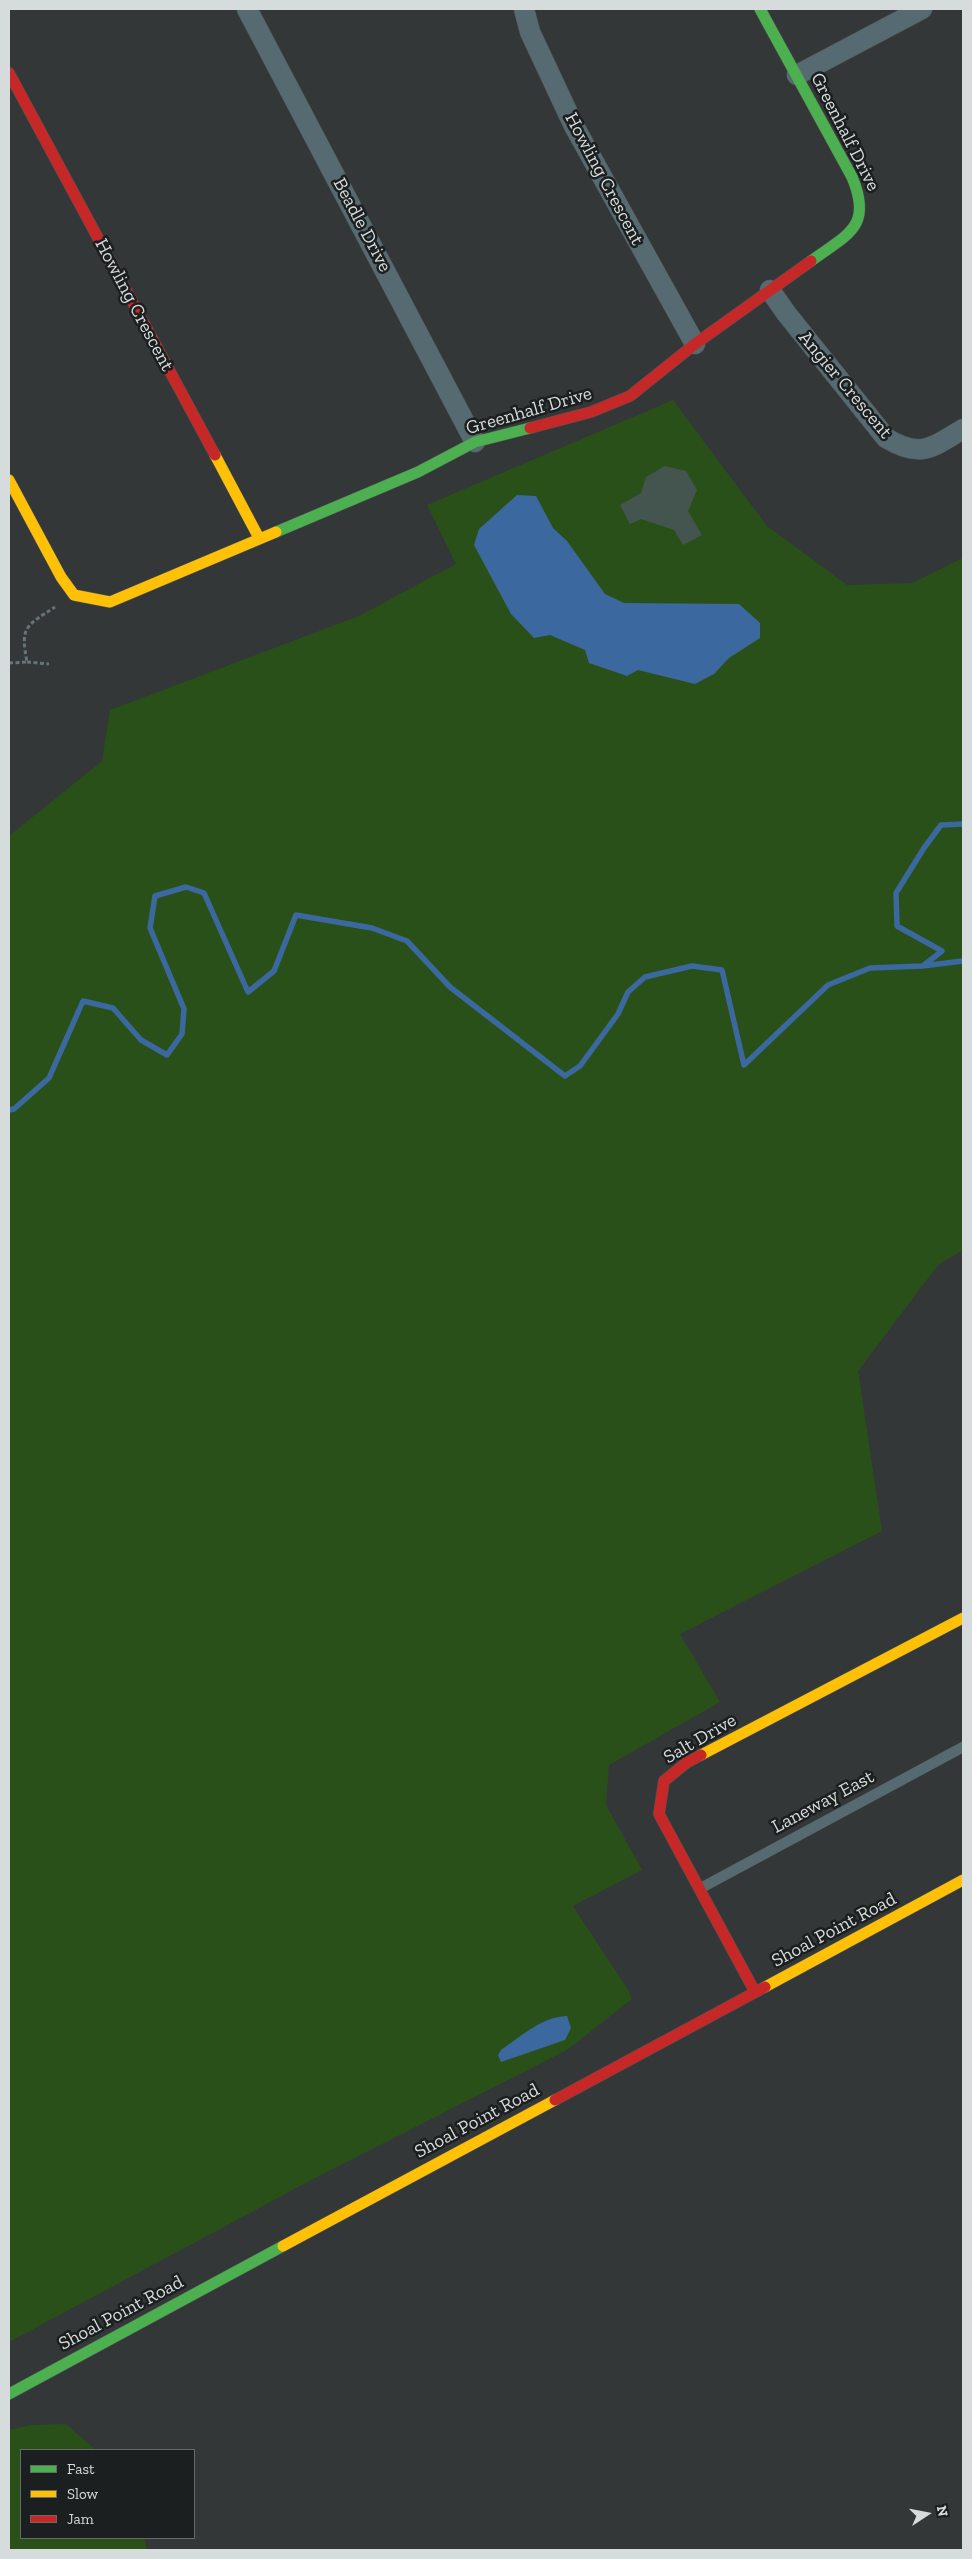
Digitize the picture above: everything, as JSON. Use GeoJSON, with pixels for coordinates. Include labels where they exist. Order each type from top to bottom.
{"type":"FeatureCollection","features":[{"type":"Feature","properties":{"kind":"street","name":"Beadle Drive"},"geometry":{"type":"LineString","coordinates":[[246,9],[475,442]]}},
{"type":"Feature","properties":{"kind":"street","name":"Howling Crescent"},"geometry":{"type":"LineString","coordinates":[[524,9],[530,32],[574,126],[695,344]]}},
{"type":"Feature","properties":{"kind":"street","name":"Greenhalf Drive"},"geometry":{"type":"LineString","coordinates":[[74,595],[110,602],[418,472],[475,442],[591,412],[630,396],[695,344],[844,238],[858,222],[863,203],[852,177],[760,9]]}},
{"type":"Feature","properties":{"kind":"street"},"geometry":{"type":"LineString","coordinates":[[797,75],[922,9]]}},
{"type":"Feature","properties":{"kind":"street","name":"Howling Crescent"},"geometry":{"type":"LineString","coordinates":[[9,73],[259,538]]}},
{"type":"Feature","properties":{"kind":"street","name":"Angier Crescent"},"geometry":{"type":"LineString","coordinates":[[770,290],[786,313],[886,438],[903,448],[919,450],[936,445],[963,428]]}},
{"type":"Feature","properties":{"kind":"street"},"geometry":{"type":"LineString","coordinates":[[9,480],[61,577],[74,595]]}},
{"type":"Feature","properties":{"kind":"street","name":"Salt Drive"},"geometry":{"type":"LineString","coordinates":[[755,1992],[659,1814],[664,1781],[686,1763],[885,1661],[963,1618]]}},
{"type":"Feature","properties":{"kind":"street","name":"Shoal Point Road"},"geometry":{"type":"LineString","coordinates":[[9,2394],[963,1880]]}},
{"type":"Feature","properties":{"kind":"lane","name":"Laneway East"},"geometry":{"type":"LineString","coordinates":[[700,1888],[963,1747]]}},
{"type":"Feature","properties":{"kind":"path"},"geometry":{"type":"LineString","coordinates":[[27,662],[22,638],[31,623],[74,595]]}},
{"type":"Feature","properties":{"kind":"path"},"geometry":{"type":"LineString","coordinates":[[9,663],[49,664]]}},
{"type":"Feature","properties":{"kind":"green space"},"geometry":{"type":"Polygon","coordinates":[[[673,400],[767,526],[847,585],[912,583],[963,558],[963,1250],[938,1265],[858,1371],[882,1531],[680,1634],[720,1702],[609,1765],[606,1805],[642,1870],[573,1906],[627,1988],[632,1999],[567,2050],[317,2177],[9,2342],[9,836],[102,761],[110,710],[359,616],[456,564],[427,505],[673,400]]]}},
{"type":"Feature","properties":{"kind":"green space"},"geometry":{"type":"Polygon","coordinates":[[[66,2424],[95,2449],[20,2449],[20,2539],[144,2539],[147,2550],[9,2550],[9,2430],[31,2425],[66,2424]]]}},
{"type":"Feature","properties":{"kind":"water"},"geometry":{"type":"Polygon","coordinates":[[[517,495],[536,496],[553,528],[567,541],[605,594],[624,603],[739,604],[760,623],[760,638],[729,658],[714,674],[695,684],[638,670],[627,676],[589,663],[585,650],[550,635],[534,638],[511,614],[474,545],[479,529],[517,495]]]}},
{"type":"Feature","properties":{"kind":"water"},"geometry":{"type":"Polygon","coordinates":[[[567,2016],[571,2028],[565,2040],[501,2062],[498,2055],[501,2050],[524,2033],[549,2020],[567,2016]]]}},
{"type":"Feature","properties":{"kind":"building"},"geometry":{"type":"Polygon","coordinates":[[[665,466],[686,471],[697,490],[688,511],[702,535],[683,545],[674,530],[641,519],[630,524],[620,505],[641,493],[646,477],[665,466]]]}},
{"type":"Feature","properties":{"kind":"waterway"},"geometry":{"type":"LineString","coordinates":[[924,965],[942,951],[897,926],[896,893],[941,825],[963,824]]}},
{"type":"Feature","properties":{"kind":"waterway"},"geometry":{"type":"LineString","coordinates":[[9,1110],[14,1109],[49,1078],[83,1001],[113,1008],[141,1040],[167,1055],[182,1034],[184,1009],[150,928],[155,896],[186,887],[204,893],[248,992],[274,971],[296,915],[372,928],[407,941],[450,987],[565,1076],[580,1066],[618,1014],[628,992],[645,977],[692,966],[722,970],[744,1065],[828,985],[870,968],[922,966],[963,961]]}},
{"type":"Feature","properties":{"kind":"traffic: fast"},"geometry":{"type":"LineString","coordinates":[[760,9],[852,177],[858,194],[860,207],[858,218],[853,228],[836,244],[811,261]]}},
{"type":"Feature","properties":{"kind":"traffic: fast"},"geometry":{"type":"LineString","coordinates":[[276,532],[418,472],[475,442],[530,428]]}},
{"type":"Feature","properties":{"kind":"traffic: fast"},"geometry":{"type":"LineString","coordinates":[[9,2394],[283,2246]]}},
{"type":"Feature","properties":{"kind":"traffic: slow"},"geometry":{"type":"LineString","coordinates":[[215,455],[259,538]]}},
{"type":"Feature","properties":{"kind":"traffic: slow"},"geometry":{"type":"LineString","coordinates":[[9,480],[61,577],[74,595],[110,602],[276,532]]}},
{"type":"Feature","properties":{"kind":"traffic: slow"},"geometry":{"type":"LineString","coordinates":[[701,1755],[963,1618]]}},
{"type":"Feature","properties":{"kind":"traffic: slow"},"geometry":{"type":"LineString","coordinates":[[765,1987],[963,1880]]}},
{"type":"Feature","properties":{"kind":"traffic: slow"},"geometry":{"type":"LineString","coordinates":[[283,2246],[555,2100]]}},
{"type":"Feature","properties":{"kind":"traffic: jam"},"geometry":{"type":"LineString","coordinates":[[9,73],[215,455]]}},
{"type":"Feature","properties":{"kind":"traffic: jam"},"geometry":{"type":"LineString","coordinates":[[530,428],[591,412],[630,396],[695,344],[811,261]]}},
{"type":"Feature","properties":{"kind":"traffic: jam"},"geometry":{"type":"LineString","coordinates":[[701,1755],[686,1763],[664,1781],[659,1814],[755,1992]]}},
{"type":"Feature","properties":{"kind":"traffic: jam"},"geometry":{"type":"LineString","coordinates":[[555,2100],[765,1987]]}}]}
